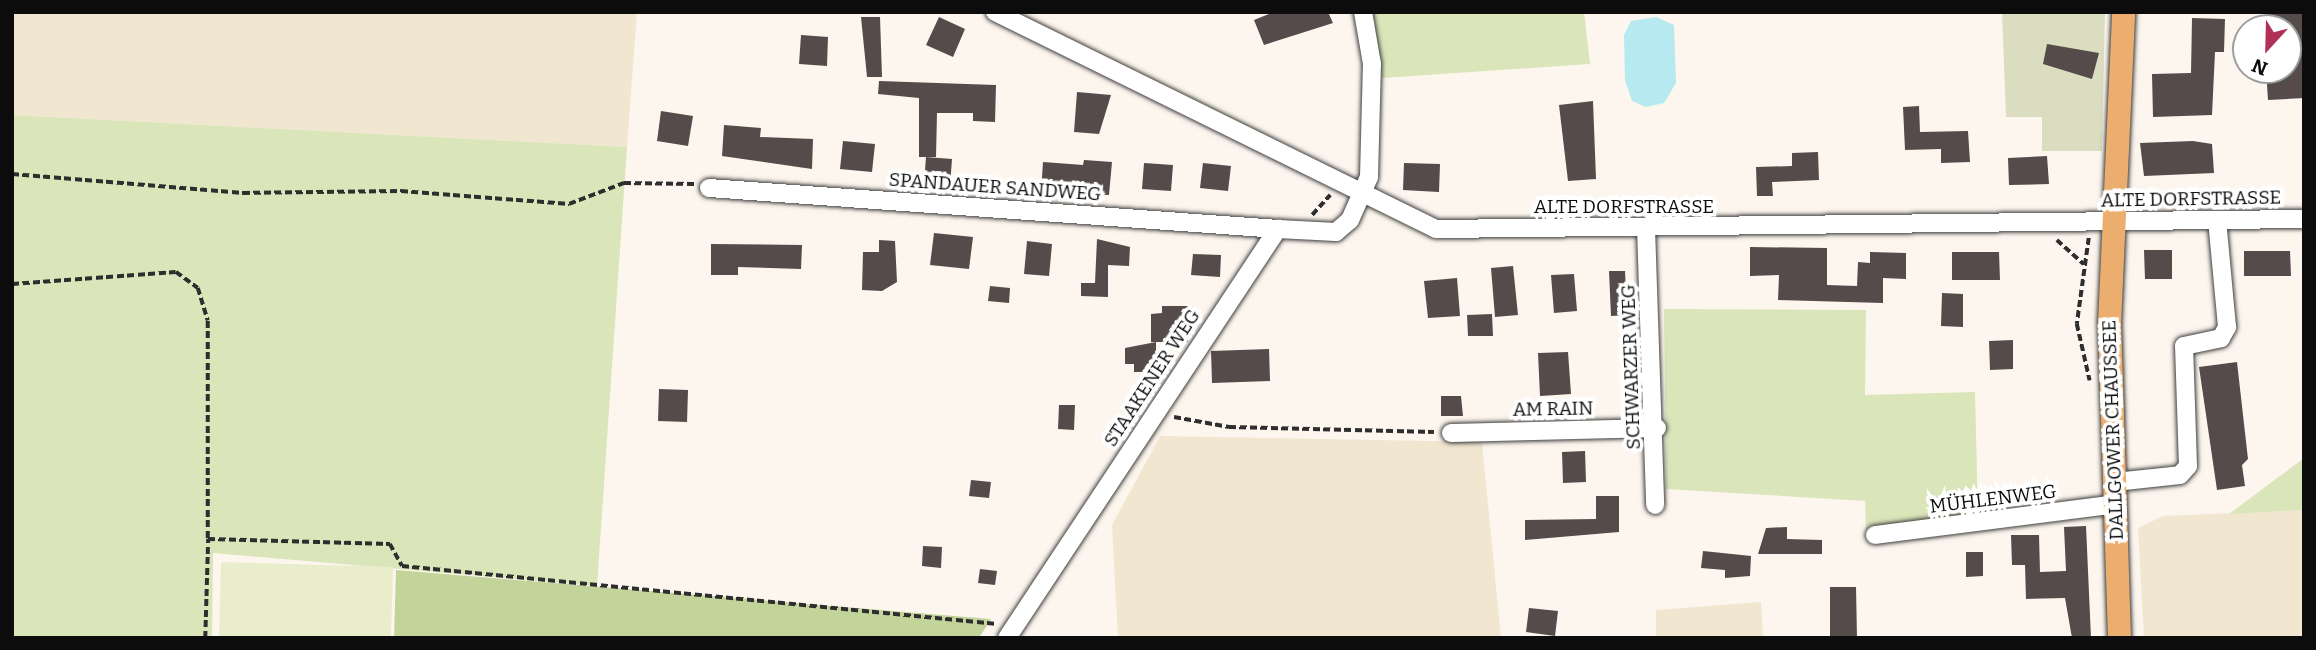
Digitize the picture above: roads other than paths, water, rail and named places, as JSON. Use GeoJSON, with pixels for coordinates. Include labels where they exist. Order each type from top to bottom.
{"type":"FeatureCollection","features":[{"type":"Feature","properties":{"kind":"main road","name":"DALLGOWER CHAUSSEE"},"geometry":{"type":"LineString","coordinates":[[2119,638],[2109,324],[2116,222],[2123,12]]}},
{"type":"Feature","properties":{"kind":"street","name":"ALTE DORFSTRASSE"},"geometry":{"type":"LineString","coordinates":[[995,12],[1361,195],[1436,229],[2304,219]]}},
{"type":"Feature","properties":{"kind":"street"},"geometry":{"type":"LineString","coordinates":[[1278,229],[1336,232],[1370,177],[1372,64],[1363,12]]}},
{"type":"Feature","properties":{"kind":"street","name":"SPANDAUER SANDWEG"},"geometry":{"type":"LineString","coordinates":[[709,188],[1278,229]]}},
{"type":"Feature","properties":{"kind":"street","name":"MÜHLENWEG"},"geometry":{"type":"LineString","coordinates":[[1875,535],[2115,493],[2180,475],[2188,466],[2184,346],[2221,338],[2227,327],[2217,220]]}},
{"type":"Feature","properties":{"kind":"street","name":"SCHWARZER WEG"},"geometry":{"type":"LineString","coordinates":[[1646,228],[1657,428],[1656,505]]}},
{"type":"Feature","properties":{"kind":"street","name":"STAAKENER WEG"},"geometry":{"type":"LineString","coordinates":[[1012,631],[1278,229]]}},
{"type":"Feature","properties":{"kind":"street","name":"AM RAIN"},"geometry":{"type":"LineString","coordinates":[[1451,433],[1657,428]]}},
{"type":"Feature","properties":{"kind":"water"},"geometry":{"type":"Polygon","coordinates":[[[1656,17],[1674,25],[1676,83],[1664,103],[1646,107],[1632,101],[1625,80],[1624,35],[1631,21],[1656,17]]]}}]}
